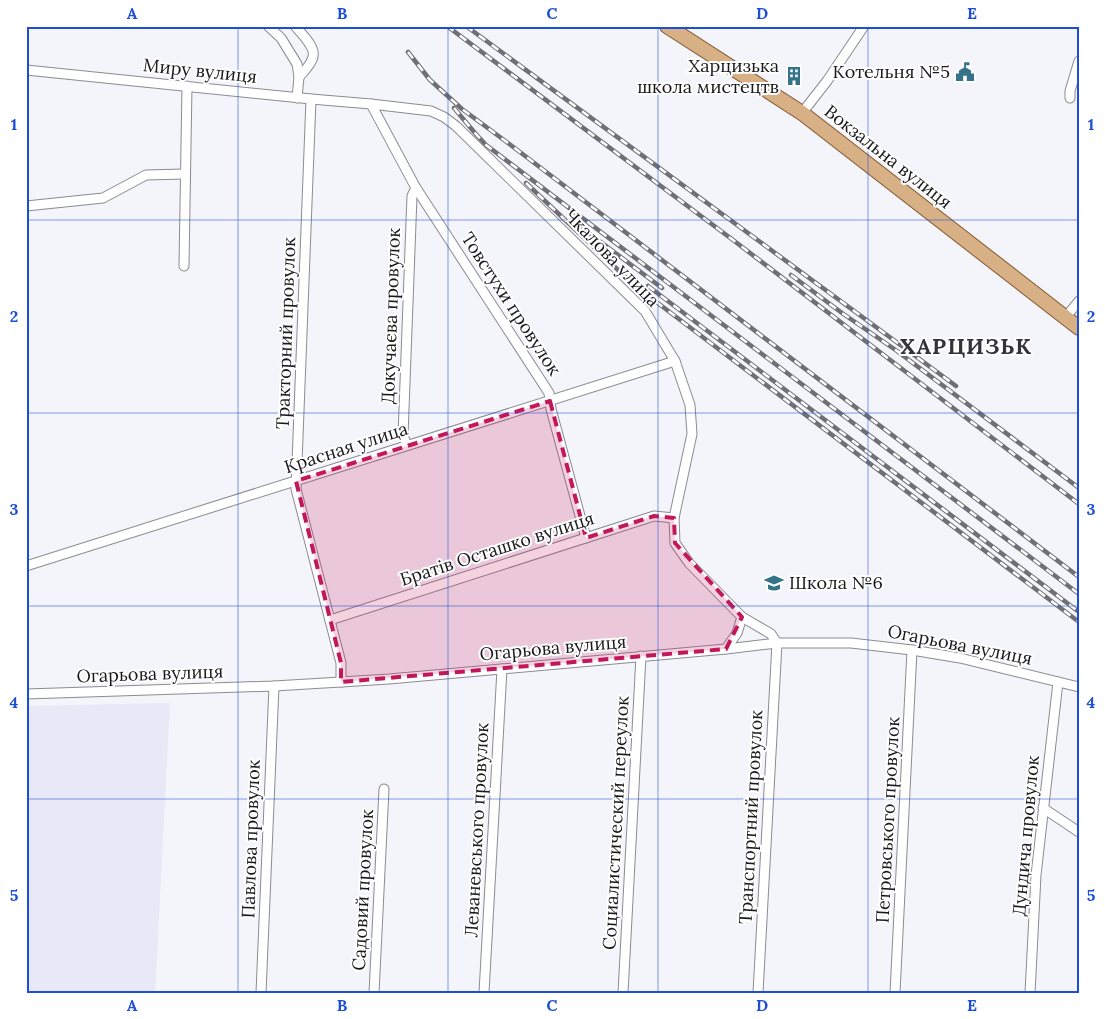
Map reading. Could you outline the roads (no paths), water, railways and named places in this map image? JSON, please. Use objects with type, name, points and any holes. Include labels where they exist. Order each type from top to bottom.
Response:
[{"type":"main road","name":"Вокзальна вулиця","points":[[667,26],[802,114],[1079,328]]},
{"type":"street","points":[[268,26],[281,38],[296,64],[299,77],[297,98]]},
{"type":"street","points":[[295,26],[314,51],[310,64],[299,77]]},
{"type":"street","points":[[802,114],[864,26]]},
{"type":"street","points":[[1070,98],[1070,91],[1079,61]]},
{"type":"street","name":"Миру вулиця","points":[[26,70],[311,100],[371,104]]},
{"type":"street","points":[[184,266],[187,86]]},
{"type":"street","name":"Тракторний провулок","points":[[311,100],[296,489],[341,663],[341,682]]},
{"type":"street","name":"Товстухи провулок","points":[[371,104],[416,188],[549,393],[551,408],[586,538]]},
{"type":"street","name":"Чкалова улица","points":[[371,104],[431,111],[444,117],[456,126],[645,311],[675,361],[690,405],[692,434],[674,518],[674,543],[689,563],[742,616],[771,634],[777,643]]},
{"type":"street","points":[[26,206],[103,198],[146,175],[185,174]]},
{"type":"street","name":"Докучаєва провулок","points":[[407,446],[403,436],[411,206],[412,196],[416,188]]},
{"type":"street","points":[[1065,318],[1079,301]]},
{"type":"street","name":"Красная улица","points":[[26,566],[675,361]]},
{"type":"street","name":"Братів Осташко вулиця","points":[[330,620],[654,516],[674,518]]},
{"type":"street","points":[[726,649],[737,632],[742,616]]},
{"type":"street","name":"Огарьова вулиця","points":[[26,694],[341,682],[777,643],[851,643],[912,650],[960,658],[1079,687]]},
{"type":"street","name":"Транспортний провулок","points":[[758,993],[777,643]]},
{"type":"street","name":"Петровського провулок","points":[[895,993],[912,650]]},
{"type":"street","name":"Социалистический переулок","points":[[623,993],[641,656]]},
{"type":"street","name":"Леваневського провулок","points":[[484,993],[502,669]]},
{"type":"street","name":"Дундича провулок","points":[[1030,993],[1036,875],[1058,682]]},
{"type":"street","name":"Павлова провулок","points":[[261,993],[274,686]]},
{"type":"street","name":"Садовий провулок","points":[[374,993],[384,789]]},
{"type":"street","points":[[1043,808],[1079,832]]},
{"type":"railway","points":[[447,26],[733,240],[1079,504]]},
{"type":"railway","points":[[466,26],[956,386]]},
{"type":"railway","points":[[408,52],[430,80],[462,109],[1079,577]]},
{"type":"railway","points":[[454,108],[486,145],[1079,594]]},
{"type":"railway","points":[[526,183],[634,285],[1079,622]]},
{"type":"railway","points":[[582,228],[662,288]]},
{"type":"railway","points":[[791,275],[897,351],[1079,488]]},
{"type":"railway","points":[[648,286],[1079,612]]},
{"type":"place","name":"Котельня №5","points":[[965,72]]},
{"type":"place","name":"Харцизька школа мистецтв","points":[[794,76]]},
{"type":"place","name":"Школа №6","points":[[774,583]]},
{"type":"district","name":"ХАРЦИЗЬК","points":[[966,346]]}]
